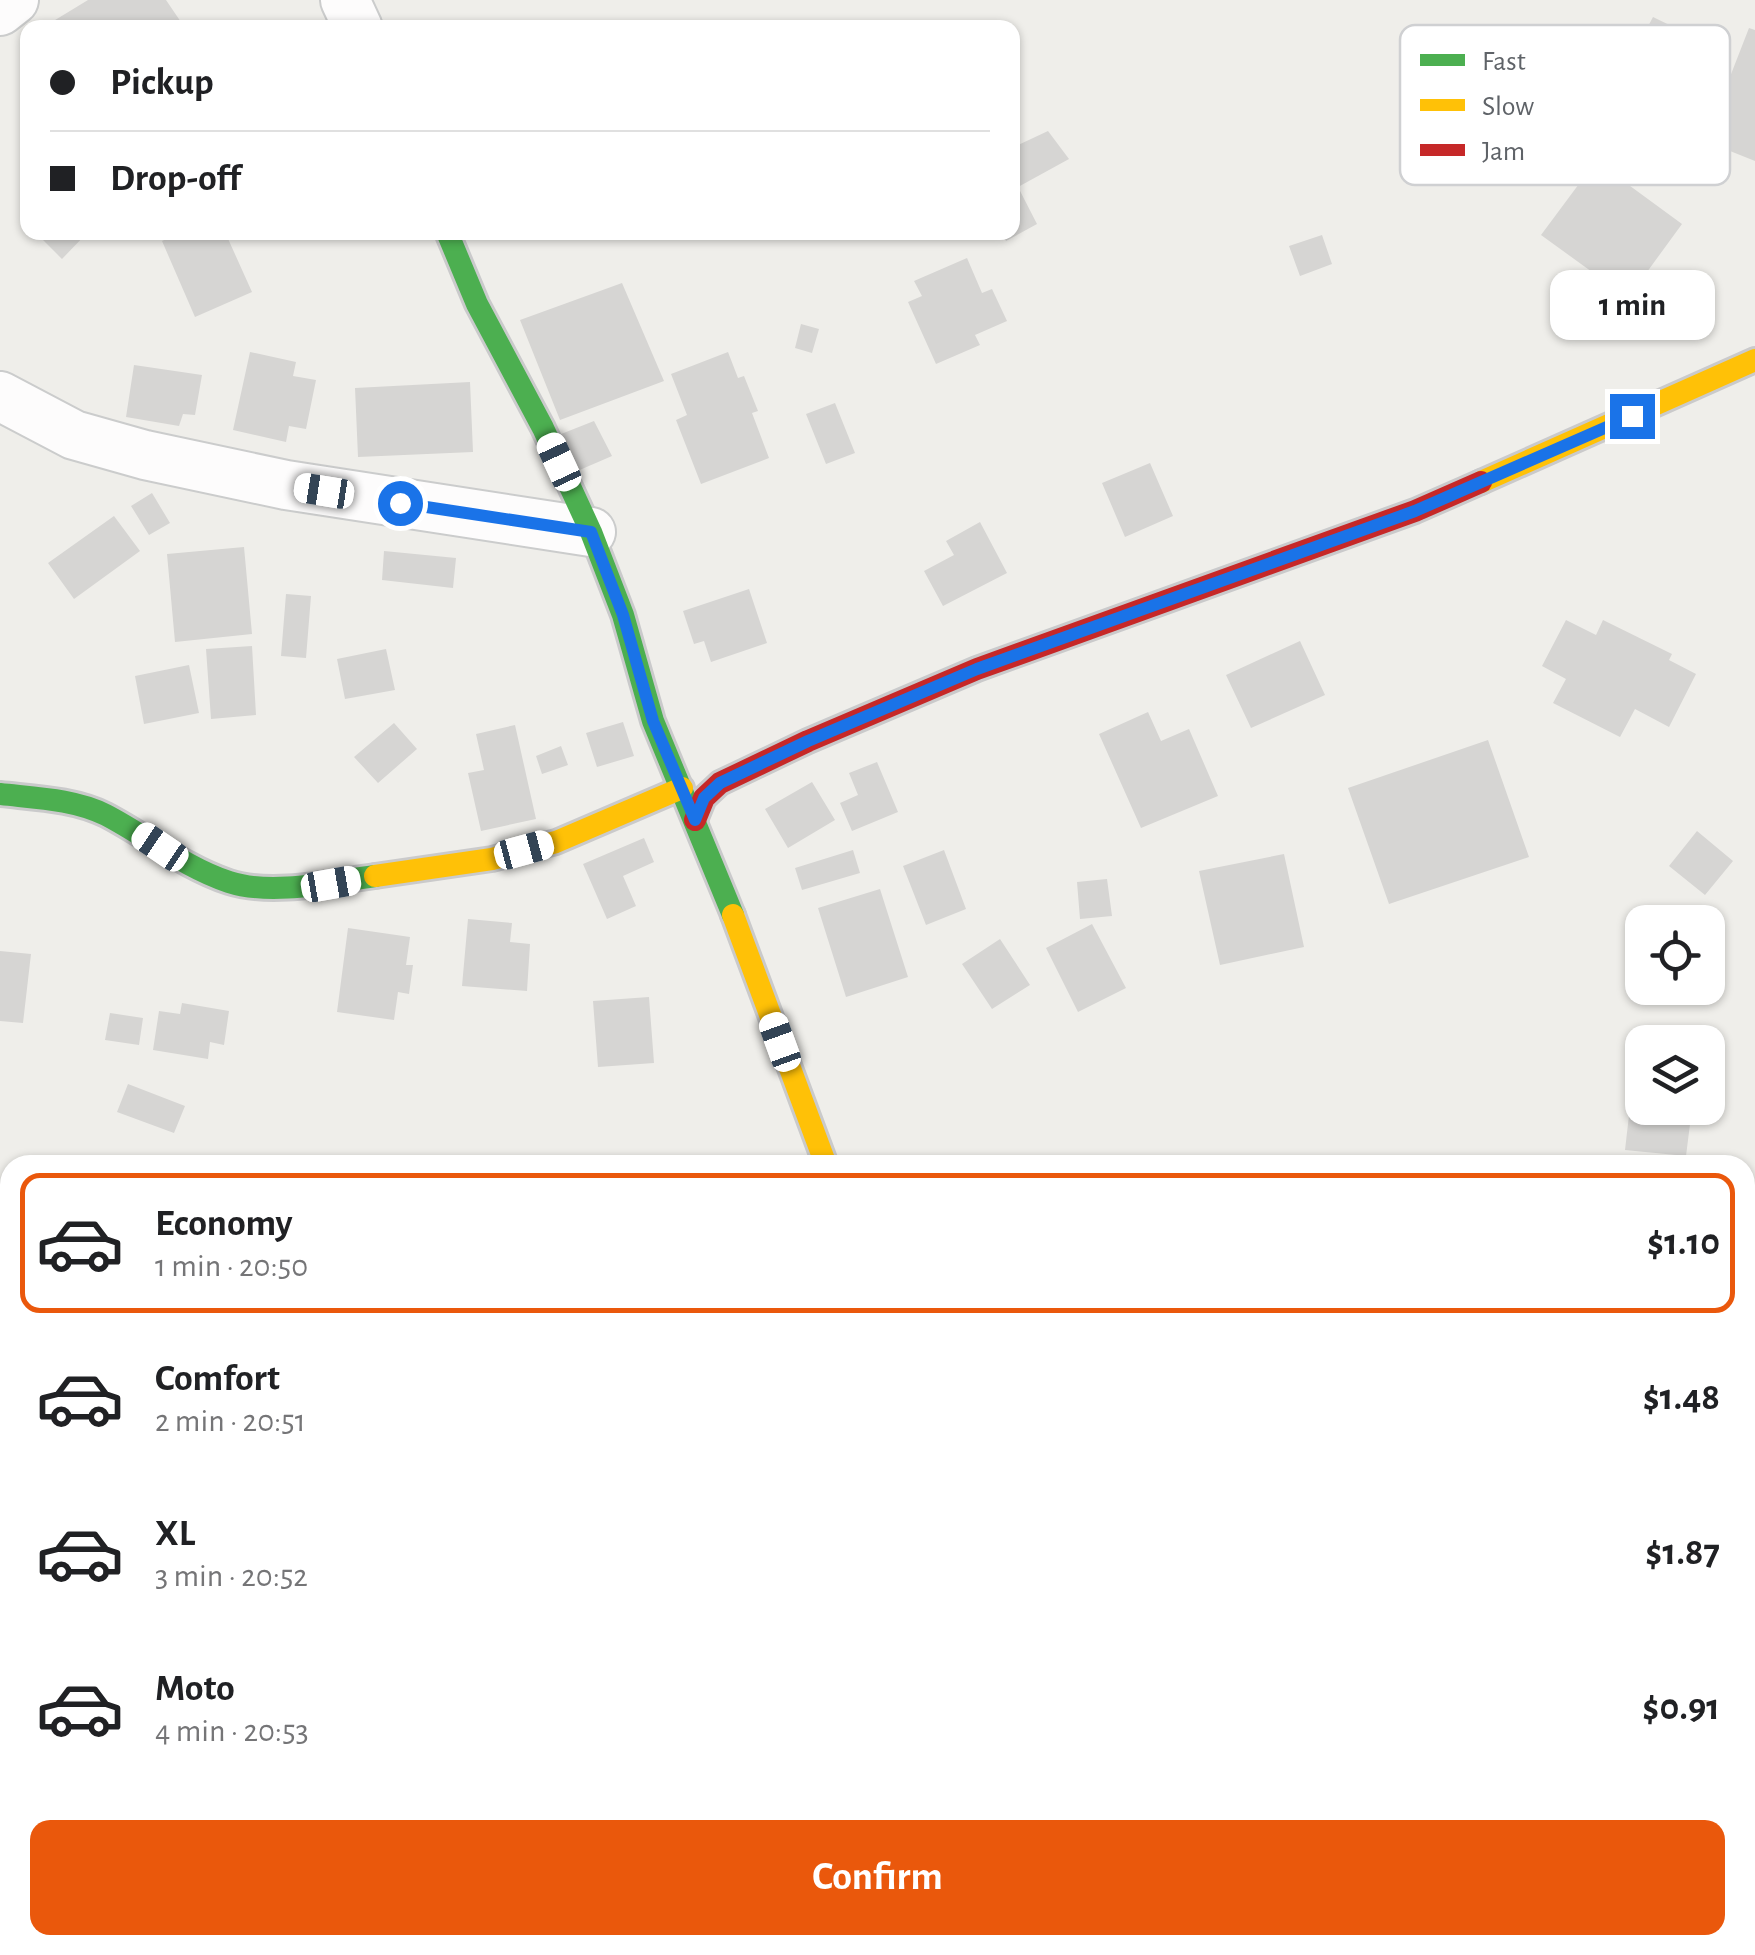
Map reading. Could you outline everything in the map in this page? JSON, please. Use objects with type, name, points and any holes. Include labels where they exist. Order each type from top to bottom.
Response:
[{"type":"street","points":[[0,11],[14,0]]},
{"type":"street","points":[[450,240],[476,304],[543,428],[591,532],[623,615],[653,721],[744,941],[822,1155]]},
{"type":"street","points":[[695,820],[704,798],[720,783],[808,741],[977,669],[1415,511],[1755,360]]},
{"type":"street","points":[[0,396],[74,435],[145,455],[286,485],[591,532]]},
{"type":"street","points":[[0,794],[72,803],[104,814],[178,859],[232,883],[294,888],[492,859],[556,842],[682,788]]},
{"type":"building","points":[[88,0],[166,0],[180,20],[55,20]]},
{"type":"building","points":[[1653,17],[1669,25],[1649,25]]},
{"type":"building","points":[[1749,28],[1755,30],[1755,161],[1730,151],[1730,77]]},
{"type":"building","points":[[1048,131],[1069,159],[1020,186],[1020,144]]},
{"type":"building","points":[[1578,185],[1629,185],[1682,224],[1628,298],[1541,235]]},
{"type":"building","points":[[1020,191],[1037,224],[1020,233]]},
{"type":"building","points":[[1322,235],[1332,264],[1300,276],[1289,246]]},
{"type":"building","points":[[43,240],[80,240],[62,259]]},
{"type":"building","points":[[229,240],[252,292],[195,317],[162,241]]},
{"type":"building","points":[[967,258],[982,293],[992,289],[1007,321],[975,335],[980,345],[936,364],[908,302],[922,296],[914,281]]},
{"type":"building","points":[[622,283],[664,381],[560,420],[520,320]]},
{"type":"building","points":[[801,324],[819,329],[812,353],[795,348]]},
{"type":"building","points":[[250,352],[296,362],[293,376],[316,380],[306,429],[289,426],[286,442],[233,430]]},
{"type":"building","points":[[728,352],[738,378],[744,376],[758,411],[752,413],[769,458],[701,484],[676,420],[687,415],[671,374]]},
{"type":"building","points":[[134,365],[202,375],[195,415],[183,414],[179,426],[126,417]]},
{"type":"building","points":[[470,382],[473,452],[358,457],[355,388]]},
{"type":"building","points":[[835,403],[855,453],[826,464],[806,414]]},
{"type":"building","points":[[594,421],[612,456],[575,472],[556,436]]},
{"type":"building","points":[[1150,463],[1173,516],[1125,537],[1102,483]]},
{"type":"building","points":[[152,493],[170,523],[149,535],[131,506]]},
{"type":"building","points":[[114,516],[140,551],[74,599],[48,563]]},
{"type":"building","points":[[980,522],[1007,573],[943,606],[924,571],[954,555],[946,541]]},
{"type":"building","points":[[244,547],[252,634],[175,642],[167,554]]},
{"type":"building","points":[[384,551],[456,558],[453,588],[382,580]]},
{"type":"building","points":[[749,589],[767,643],[711,662],[704,641],[694,644],[683,611]]},
{"type":"building","points":[[286,594],[311,596],[306,658],[281,656]]},
{"type":"building","points":[[1566,620],[1596,635],[1603,620],[1672,654],[1669,660],[1696,674],[1669,727],[1635,709],[1620,737],[1553,703],[1566,679],[1542,666]]},
{"type":"building","points":[[1300,641],[1325,695],[1251,728],[1226,675]]},
{"type":"building","points":[[252,646],[256,715],[211,719],[206,649]]},
{"type":"building","points":[[386,649],[395,690],[345,699],[337,659]]},
{"type":"building","points":[[189,665],[199,713],[144,724],[135,676]]},
{"type":"building","points":[[1148,712],[1161,741],[1189,729],[1218,796],[1141,828],[1099,734]]},
{"type":"building","points":[[623,722],[634,756],[597,767],[586,733]]},
{"type":"building","points":[[394,723],[417,749],[378,783],[354,757]]},
{"type":"building","points":[[515,725],[536,819],[481,831],[468,773],[484,770],[476,734]]},
{"type":"building","points":[[1488,740],[1529,857],[1389,904],[1348,788]]},
{"type":"building","points":[[561,746],[568,765],[542,774],[536,756]]},
{"type":"building","points":[[877,762],[898,812],[852,831],[840,803],[858,795],[849,773]]},
{"type":"building","points":[[812,782],[835,820],[788,848],[765,809]]},
{"type":"building","points":[[1697,831],[1733,861],[1705,895],[1669,866]]},
{"type":"building","points":[[644,838],[654,862],[623,876],[636,906],[607,919],[583,864]]},
{"type":"building","points":[[853,850],[860,873],[802,890],[795,868]]},
{"type":"building","points":[[944,850],[966,909],[926,925],[903,866]]},
{"type":"building","points":[[1284,854],[1304,947],[1220,965],[1199,871]]},
{"type":"building","points":[[1107,879],[1112,916],[1080,919],[1077,882]]},
{"type":"building","points":[[880,889],[908,977],[846,997],[818,908]]},
{"type":"building","points":[[468,919],[512,923],[510,942],[530,944],[527,991],[462,986]]},
{"type":"building","points":[[1092,924],[1126,988],[1078,1012],[1046,948]]},
{"type":"building","points":[[348,928],[410,937],[406,965],[413,965],[409,994],[398,992],[394,1020],[337,1012]]},
{"type":"building","points":[[1000,939],[1030,985],[992,1009],[962,964]]},
{"type":"building","points":[[0,951],[31,954],[23,1023],[0,1021]]},
{"type":"building","points":[[649,997],[654,1063],[598,1067],[593,1001]]},
{"type":"building","points":[[182,1003],[229,1011],[224,1045],[210,1042],[208,1059],[153,1050],[159,1011],[180,1014]]},
{"type":"building","points":[[110,1013],[143,1018],[139,1045],[105,1040]]},
{"type":"building","points":[[128,1084],[185,1106],[174,1133],[117,1112]]},
{"type":"building","points":[[1628,1125],[1690,1125],[1686,1155],[1625,1150]]},
{"type":"traffic: fast","points":[[450,240],[477,304],[543,428],[591,532],[623,615],[653,721],[733,915]]},
{"type":"traffic: fast","points":[[0,794],[54,800],[94,810],[197,868],[246,886],[302,886],[375,876]]},
{"type":"traffic: slow","points":[[1481,482],[1755,360]]},
{"type":"traffic: slow","points":[[375,876],[492,859],[556,842],[682,788]]},
{"type":"traffic: slow","points":[[733,915],[822,1155]]},
{"type":"traffic: jam","points":[[695,820],[704,798],[720,783],[808,741],[977,669],[1415,511],[1481,482]]},
{"type":"route","points":[[400,503],[591,532],[623,615],[653,721],[695,820],[711,789],[808,741],[977,669],[1415,511],[1632,416]]}]
